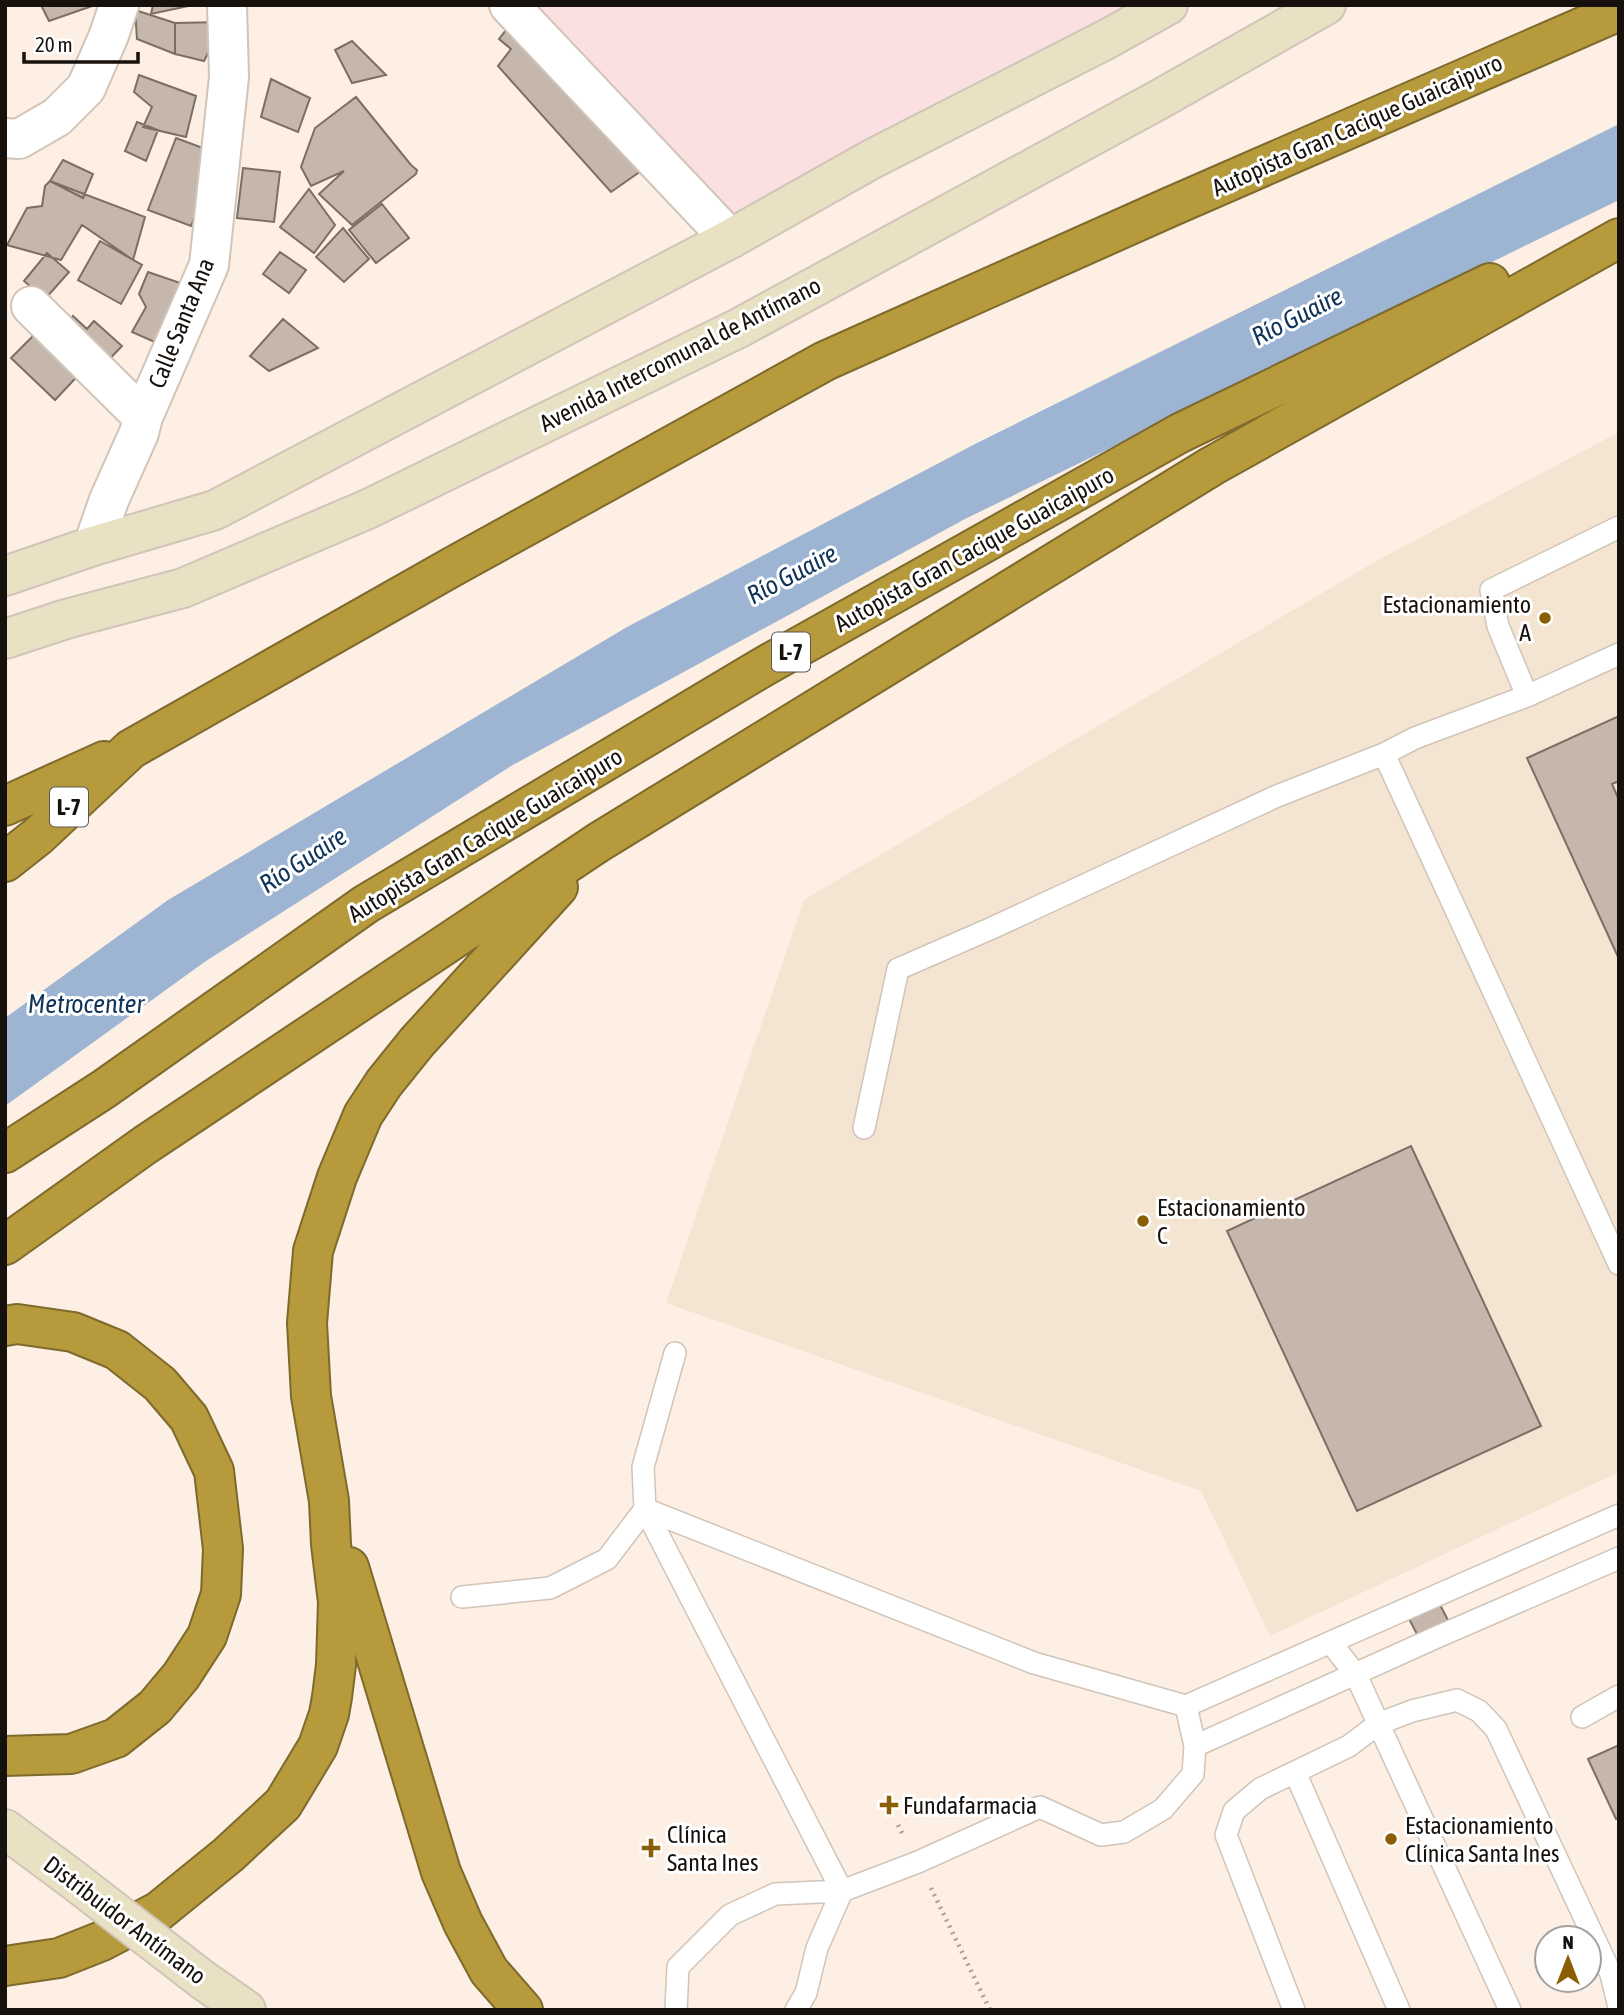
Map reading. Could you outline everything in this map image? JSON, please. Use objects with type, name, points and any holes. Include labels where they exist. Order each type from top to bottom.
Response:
[{"type":"highway","name":"Autopista Gran Cacique Guaicaipuro","points":[[5,862],[38,836],[131,748],[825,361],[1619,11]]},
{"type":"highway","name":"Autopista Gran Cacique Guaicaipuro","points":[[5,1153],[104,1089],[366,904],[763,667],[1180,433],[1619,223]]},
{"type":"highway","points":[[5,1245],[157,1137],[599,842],[1212,466],[1619,238]]},
{"type":"highway","points":[[5,806],[131,748]]},
{"type":"highway","points":[[5,1966],[59,1958],[102,1941],[159,1911],[228,1855],[283,1804],[318,1746],[329,1714],[336,1665],[338,1602],[329,1501],[311,1396],[307,1323],[313,1251],[337,1177],[363,1115],[384,1083],[417,1042],[599,842]]},
{"type":"highway","points":[[5,1326],[17,1324],[73,1332],[117,1350],[160,1384],[190,1418],[214,1471],[223,1549],[221,1594],[208,1636],[181,1676],[155,1707],[116,1738],[71,1754],[5,1756]]},
{"type":"highway","points":[[329,1501],[441,1872],[463,1923],[489,1971],[523,2010]]},
{"type":"main road","points":[[5,576],[93,546],[215,510],[730,239],[872,159],[1168,5]]},
{"type":"main road","name":"Avenida Intercomunal de Antímano","points":[[5,639],[66,619],[183,589],[368,509],[738,328],[1160,99],[1326,5]]},
{"type":"main road","points":[[5,655],[183,589]]},
{"type":"main road","name":"Distribuidor Antímano","points":[[5,1829],[246,2010]]},
{"type":"street","points":[[5,138],[19,139],[57,117],[86,88],[120,5]]},
{"type":"street","name":"Calle Santa Ana","points":[[93,546],[109,500],[209,265],[229,77],[227,5]]},
{"type":"street","points":[[509,5],[730,239]]},
{"type":"street","points":[[31,306],[144,416]]},
{"type":"lane","points":[[1527,696],[1498,625],[1491,590],[1619,527]]},
{"type":"lane","points":[[864,1128],[898,969],[1277,796],[1384,754],[1415,738],[1527,696],[1619,654]]},
{"type":"lane","points":[[1384,754],[1619,1264]]},
{"type":"lane","points":[[675,1353],[643,1467],[645,1509],[842,1891]]},
{"type":"lane","points":[[462,1597],[550,1588],[607,1559],[645,1509]]},
{"type":"lane","points":[[645,1509],[1034,1663],[1186,1706],[1619,1515]]},
{"type":"lane","points":[[1195,1746],[1619,1558]]},
{"type":"lane","points":[[1331,1643],[1356,1675],[1510,2010]]},
{"type":"lane","points":[[1582,1717],[1619,1696]]},
{"type":"lane","points":[[1294,2010],[1226,1835],[1234,1811],[1260,1789],[1349,1746],[1378,1724],[1412,1710],[1457,1700],[1479,1711],[1496,1729],[1611,1974],[1619,2007]]},
{"type":"lane","points":[[677,2010],[678,1967],[730,1915],[775,1894],[842,1891],[918,1862],[1040,1807],[1101,1835],[1124,1832],[1163,1809],[1193,1774],[1195,1746],[1186,1706]]},
{"type":"lane","points":[[1295,1772],[1399,2010]]},
{"type":"lane","points":[[796,2010],[806,1993],[817,1948],[842,1891]]},
{"type":"path","points":[[898,1825],[990,2010]]},
{"type":"shaded area","points":[[515,5],[1134,5],[730,239]]},
{"type":"shaded area","points":[[1619,432],[1619,1472],[1270,1636],[1201,1491],[666,1303],[804,900],[1376,561]]},
{"type":"water","name":"Metrocenter","points":[[1619,124],[1619,200],[965,519],[511,766],[206,961],[5,1106],[5,1018],[168,900],[627,627],[977,443]]},
{"type":"building","points":[[41,5],[95,5],[49,21]]},
{"type":"building","points":[[153,5],[193,5],[151,14]]},
{"type":"building","points":[[135,10],[175,23],[175,54],[137,39]]},
{"type":"building","points":[[517,16],[658,159],[611,192],[498,66],[511,49],[499,39]]},
{"type":"building","points":[[224,22],[204,61],[175,54],[175,23]]},
{"type":"building","points":[[352,41],[386,75],[352,83],[335,50]]},
{"type":"building","points":[[139,75],[196,96],[186,137],[143,127],[152,107],[134,92]]},
{"type":"building","points":[[271,79],[310,98],[298,132],[261,117]]},
{"type":"building","points":[[356,97],[417,170],[416,174],[352,225],[319,194],[344,171],[311,186],[301,167],[315,128]]},
{"type":"building","points":[[137,122],[158,130],[146,161],[125,151]]},
{"type":"building","points":[[176,138],[219,154],[191,226],[148,210]]},
{"type":"building","points":[[63,160],[93,174],[83,198],[50,181]]},
{"type":"building","points":[[243,168],[280,172],[274,222],[237,218]]},
{"type":"building","points":[[50,181],[145,217],[133,260],[82,225],[61,260],[7,245],[27,208],[42,206],[45,186]]},
{"type":"building","points":[[309,189],[335,225],[314,253],[280,227]]},
{"type":"building","points":[[382,204],[409,238],[376,263],[349,230]]},
{"type":"building","points":[[343,228],[369,259],[344,282],[316,257]]},
{"type":"building","points":[[100,241],[142,265],[121,304],[78,280]]},
{"type":"building","points":[[280,252],[306,270],[289,293],[263,274]]},
{"type":"building","points":[[47,253],[69,272],[45,299],[24,281]]},
{"type":"building","points":[[148,272],[192,287],[166,347],[132,332],[146,307],[139,294]]},
{"type":"building","points":[[73,316],[87,329],[94,321],[122,346],[99,370],[58,331]]},
{"type":"building","points":[[283,319],[318,348],[269,371],[250,356]]},
{"type":"building","points":[[44,325],[87,366],[55,400],[11,358]]},
{"type":"building","points":[[1619,716],[1619,781],[1612,784],[1619,800],[1619,959],[1527,758]]},
{"type":"building","points":[[1411,1146],[1541,1426],[1357,1511],[1227,1231]]},
{"type":"building","points":[[1437,1599],[1450,1624],[1420,1640],[1407,1615]]},
{"type":"building","points":[[1619,1745],[1619,1818],[1616,1819],[1588,1759]]},
{"type":"place","name":"Estacionamiento A","points":[[1545,618]]},
{"type":"place","name":"Estacionamiento C","points":[[1143,1221]]},
{"type":"place","name":"Fundafarmacia","points":[[889,1805]]},
{"type":"place","name":"Estacionamiento Clínica Santa Ines","points":[[1391,1839]]},
{"type":"place","name":"Clínica Santa Ines","points":[[651,1848]]},
{"type":"water label","name":"Río Guaire","points":[[1297,316]]},
{"type":"water label","name":"Río Guaire","points":[[792,574]]},
{"type":"water label","name":"Río Guaire","points":[[303,860]]}]
